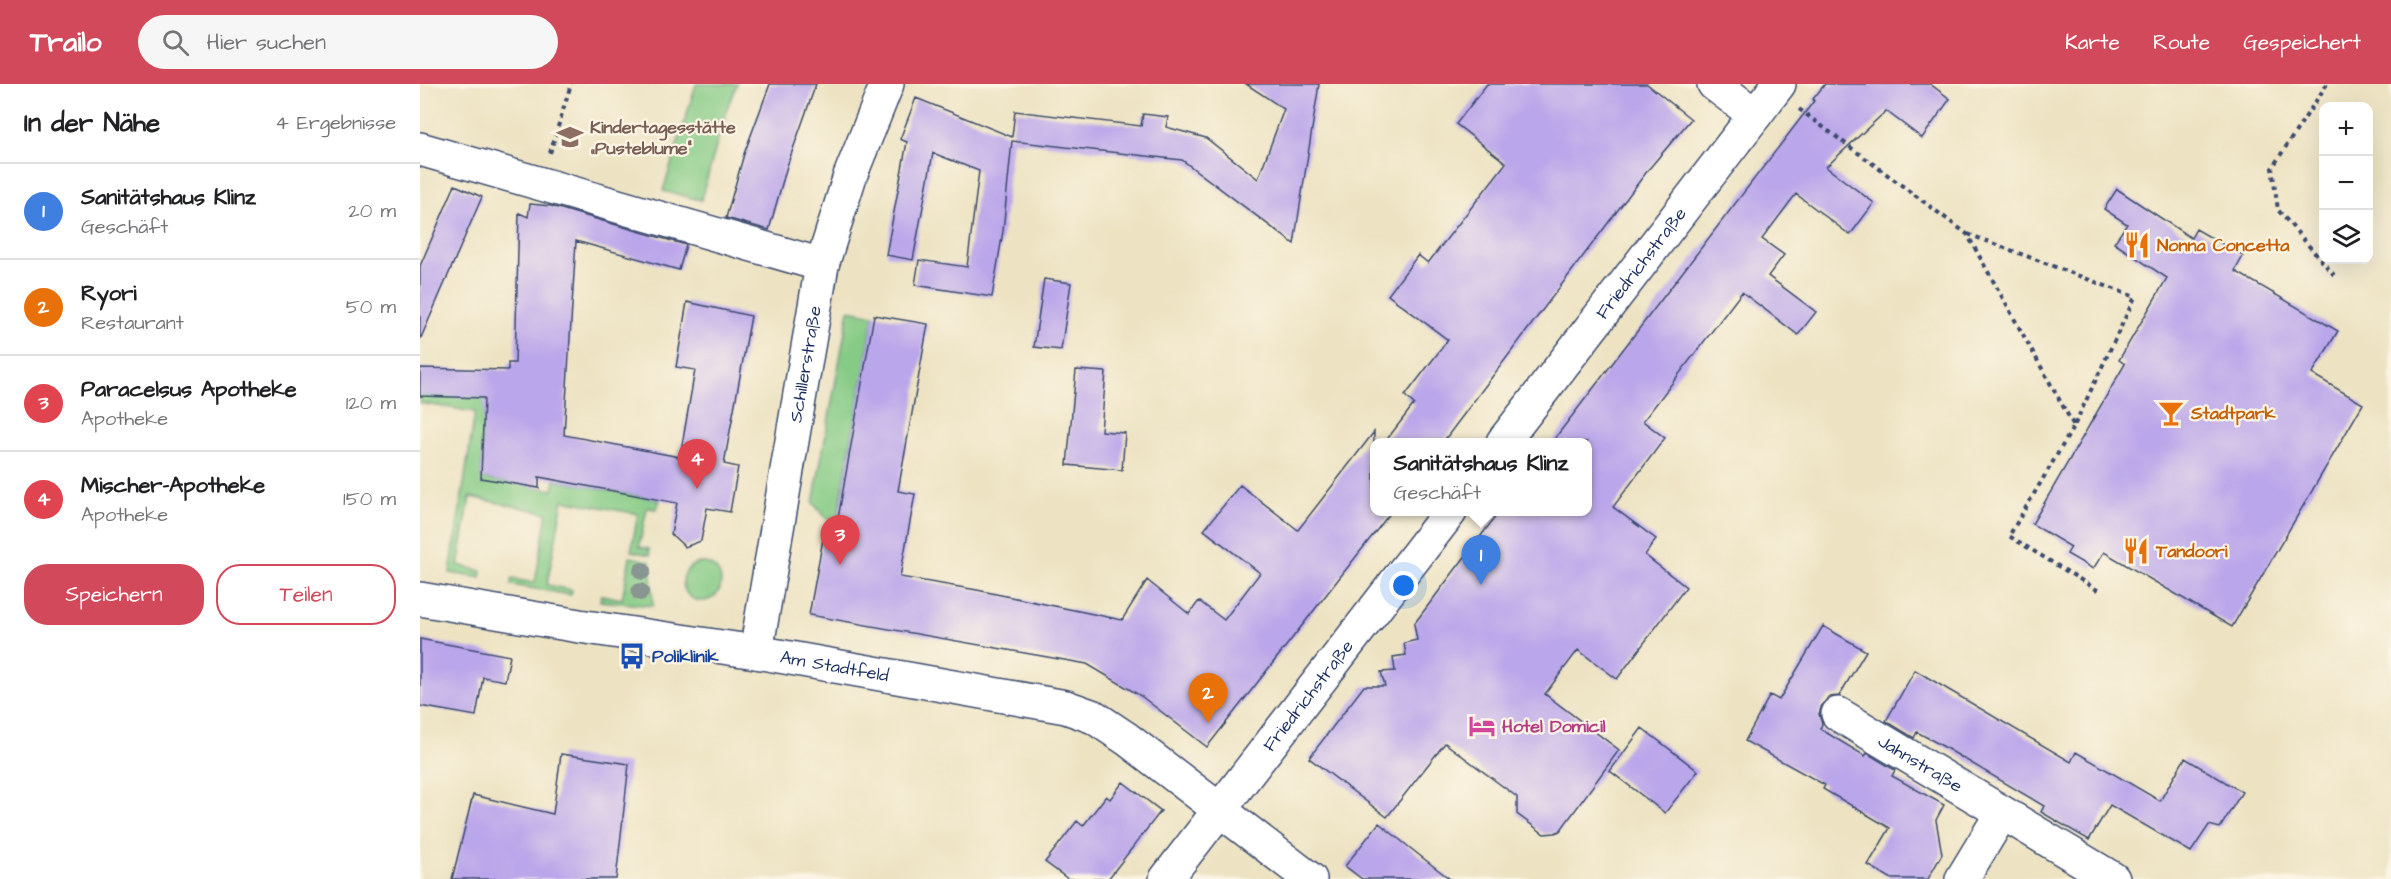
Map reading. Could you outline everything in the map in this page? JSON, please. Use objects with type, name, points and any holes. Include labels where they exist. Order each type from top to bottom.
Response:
[{"type":"street","name":"Schillerstraße","points":[[756,652],[822,265],[850,176],[887,84]]},
{"type":"street","points":[[1714,84],[1769,97]]},
{"type":"street","name":"Friedrichstraße","points":[[1506,438],[1769,97]]},
{"type":"street","points":[[421,152],[822,265]]},
{"type":"street","name":"Friedrichstraße","points":[[1166,879],[1447,516]]},
{"type":"street","name":"Am Stadtfeld","points":[[420,599],[579,626],[756,652],[1066,707],[1094,717],[1127,739],[1310,879]]},
{"type":"street","name":"Jahnstraße","points":[[1838,714],[2113,879]]},
{"type":"street","points":[[1962,879],[2002,813]]},
{"type":"path","points":[[548,161],[572,84]]},
{"type":"path","points":[[2327,84],[2272,168],[2278,210],[2334,275]]},
{"type":"path","points":[[1769,97],[1967,234],[2135,297],[2074,426],[2009,536],[2098,591]]},
{"type":"path","points":[[1967,234],[2074,426]]},
{"type":"green space","points":[[696,84],[737,84],[727,108],[701,200],[663,191]]},
{"type":"green space","points":[[849,310],[874,315],[837,522],[827,519],[813,503]]},
{"type":"green space","points":[[420,377],[485,398],[481,478],[553,490],[555,480],[660,500],[657,509],[647,508],[639,547],[649,549],[650,555],[631,551],[638,514],[563,500],[547,585],[572,590],[571,595],[511,585],[512,579],[535,583],[547,513],[470,497],[458,565],[482,571],[481,578],[450,573],[475,412],[420,403]]},
{"type":"green space","points":[[630,557],[650,561],[653,606],[600,601],[601,595],[622,599]]},
{"type":"green space","points":[[702,563],[715,569],[721,582],[715,595],[702,601],[689,595],[683,582],[689,569]]},
{"type":"building","points":[[770,84],[816,84],[787,166],[769,230],[726,218],[744,154]]},
{"type":"building","points":[[1246,84],[1319,84],[1294,244],[1182,160],[1012,141],[1003,231],[992,297],[915,285],[919,260],[967,267],[979,171],[933,153],[913,260],[886,255],[907,142],[900,139],[916,98],[1012,137],[1015,111],[1141,126],[1143,114],[1168,117],[1166,127],[1206,138],[1258,179],[1284,109]]},
{"type":"building","points":[[1487,84],[1647,84],[1691,119],[1648,170],[1446,438],[1388,438],[1414,404],[1405,396],[1448,340],[1388,295],[1418,255],[1428,263],[1506,163],[1456,124]]},
{"type":"building","points":[[1825,84],[1930,84],[1950,99],[1922,138],[1886,111],[1826,167],[1874,203],[1850,235],[1796,194],[1762,239],[1784,255],[1768,276],[1816,312],[1798,335],[1742,292],[1643,421],[1665,438],[1613,507],[1656,539],[1645,555],[1686,587],[1617,679],[1578,650],[1545,694],[1619,750],[1560,831],[1555,833],[1544,834],[1517,814],[1517,797],[1445,743],[1387,817],[1309,758],[1364,686],[1385,686],[1381,672],[1395,671],[1393,657],[1406,655],[1404,643],[1417,640],[1414,624],[1496,516],[1592,516],[1592,438],[1555,438],[1814,101],[1813,99]]},
{"type":"building","points":[[455,185],[482,197],[420,340],[420,266]]},
{"type":"building","points":[[2117,189],[2191,238],[2196,229],[2243,256],[2235,271],[2338,331],[2312,374],[2363,404],[2232,627],[2104,552],[2093,569],[2067,554],[2071,547],[2032,524],[2125,364],[2119,360],[2167,278],[2114,243],[2127,224],[2104,209]]},
{"type":"building","points":[[530,204],[551,206],[686,245],[679,270],[576,241],[564,435],[680,457],[695,370],[676,367],[687,302],[751,316],[724,464],[738,467],[730,512],[707,508],[701,541],[685,547],[671,534],[677,503],[539,477],[539,488],[481,478],[484,398],[420,396],[420,368],[508,370],[508,363],[515,363],[519,213],[528,217]]},
{"type":"building","points":[[1044,279],[1071,283],[1061,350],[1034,347]]},
{"type":"building","points":[[874,315],[928,324],[898,491],[915,494],[900,577],[977,590],[1122,620],[1147,580],[1189,614],[1199,601],[1224,620],[1260,573],[1204,530],[1240,485],[1298,530],[1374,432],[1374,438],[1370,438],[1370,516],[1388,516],[1207,747],[1141,696],[1087,664],[809,615],[823,539],[836,530]]},
{"type":"building","points":[[1076,370],[1106,372],[1101,431],[1125,433],[1122,470],[1067,465]]},
{"type":"building","points":[[1823,626],[1866,651],[1839,696],[1829,697],[1822,705],[1819,714],[1822,724],[1820,729],[1865,756],[1867,753],[1895,770],[1892,776],[1944,805],[1936,820],[1942,854],[1928,879],[1892,879],[1868,865],[1890,828],[1823,789],[1825,785],[1745,741],[1770,695],[1779,700]]},
{"type":"building","points":[[420,639],[510,656],[505,681],[483,677],[476,716],[420,706]]},
{"type":"building","points":[[1915,670],[2071,762],[2076,752],[2160,801],[2185,758],[2242,792],[2220,828],[2209,825],[2191,852],[2110,805],[2089,840],[2041,812],[2044,806],[1939,744],[1917,732],[1914,738],[1886,721]]},
{"type":"building","points":[[1642,728],[1698,771],[1665,813],[1610,771]]},
{"type":"building","points":[[561,754],[629,764],[616,879],[452,879],[473,795],[553,814]]},
{"type":"building","points":[[1123,782],[1161,811],[1108,879],[1068,879],[1045,862],[1077,821],[1083,826],[1106,796],[1110,799]]},
{"type":"building","points":[[1379,823],[1450,879],[1362,879],[1345,866]]},
{"type":"place","name":"Kindertagesstätte „Pusteblume“","points":[[570,137]]},
{"type":"place","name":"Nonna Concetta","points":[[2137,245]]},
{"type":"place","name":"Stadtpark","points":[[2171,413]]},
{"type":"place","name":"Mischer-Apotheke","points":[[697,489]]},
{"type":"place","name":"Tandoori","points":[[2136,551]]},
{"type":"place","name":"Paracelsus Apotheke","points":[[840,565]]},
{"type":"place","name":"Sanitätshaus Klinz","points":[[1481,585]]},
{"type":"place","name":"Poliklinik","points":[[632,656]]},
{"type":"place","name":"Ryori","points":[[1208,723]]},
{"type":"place","name":"Hotel Domicil","points":[[1482,726]]}]
